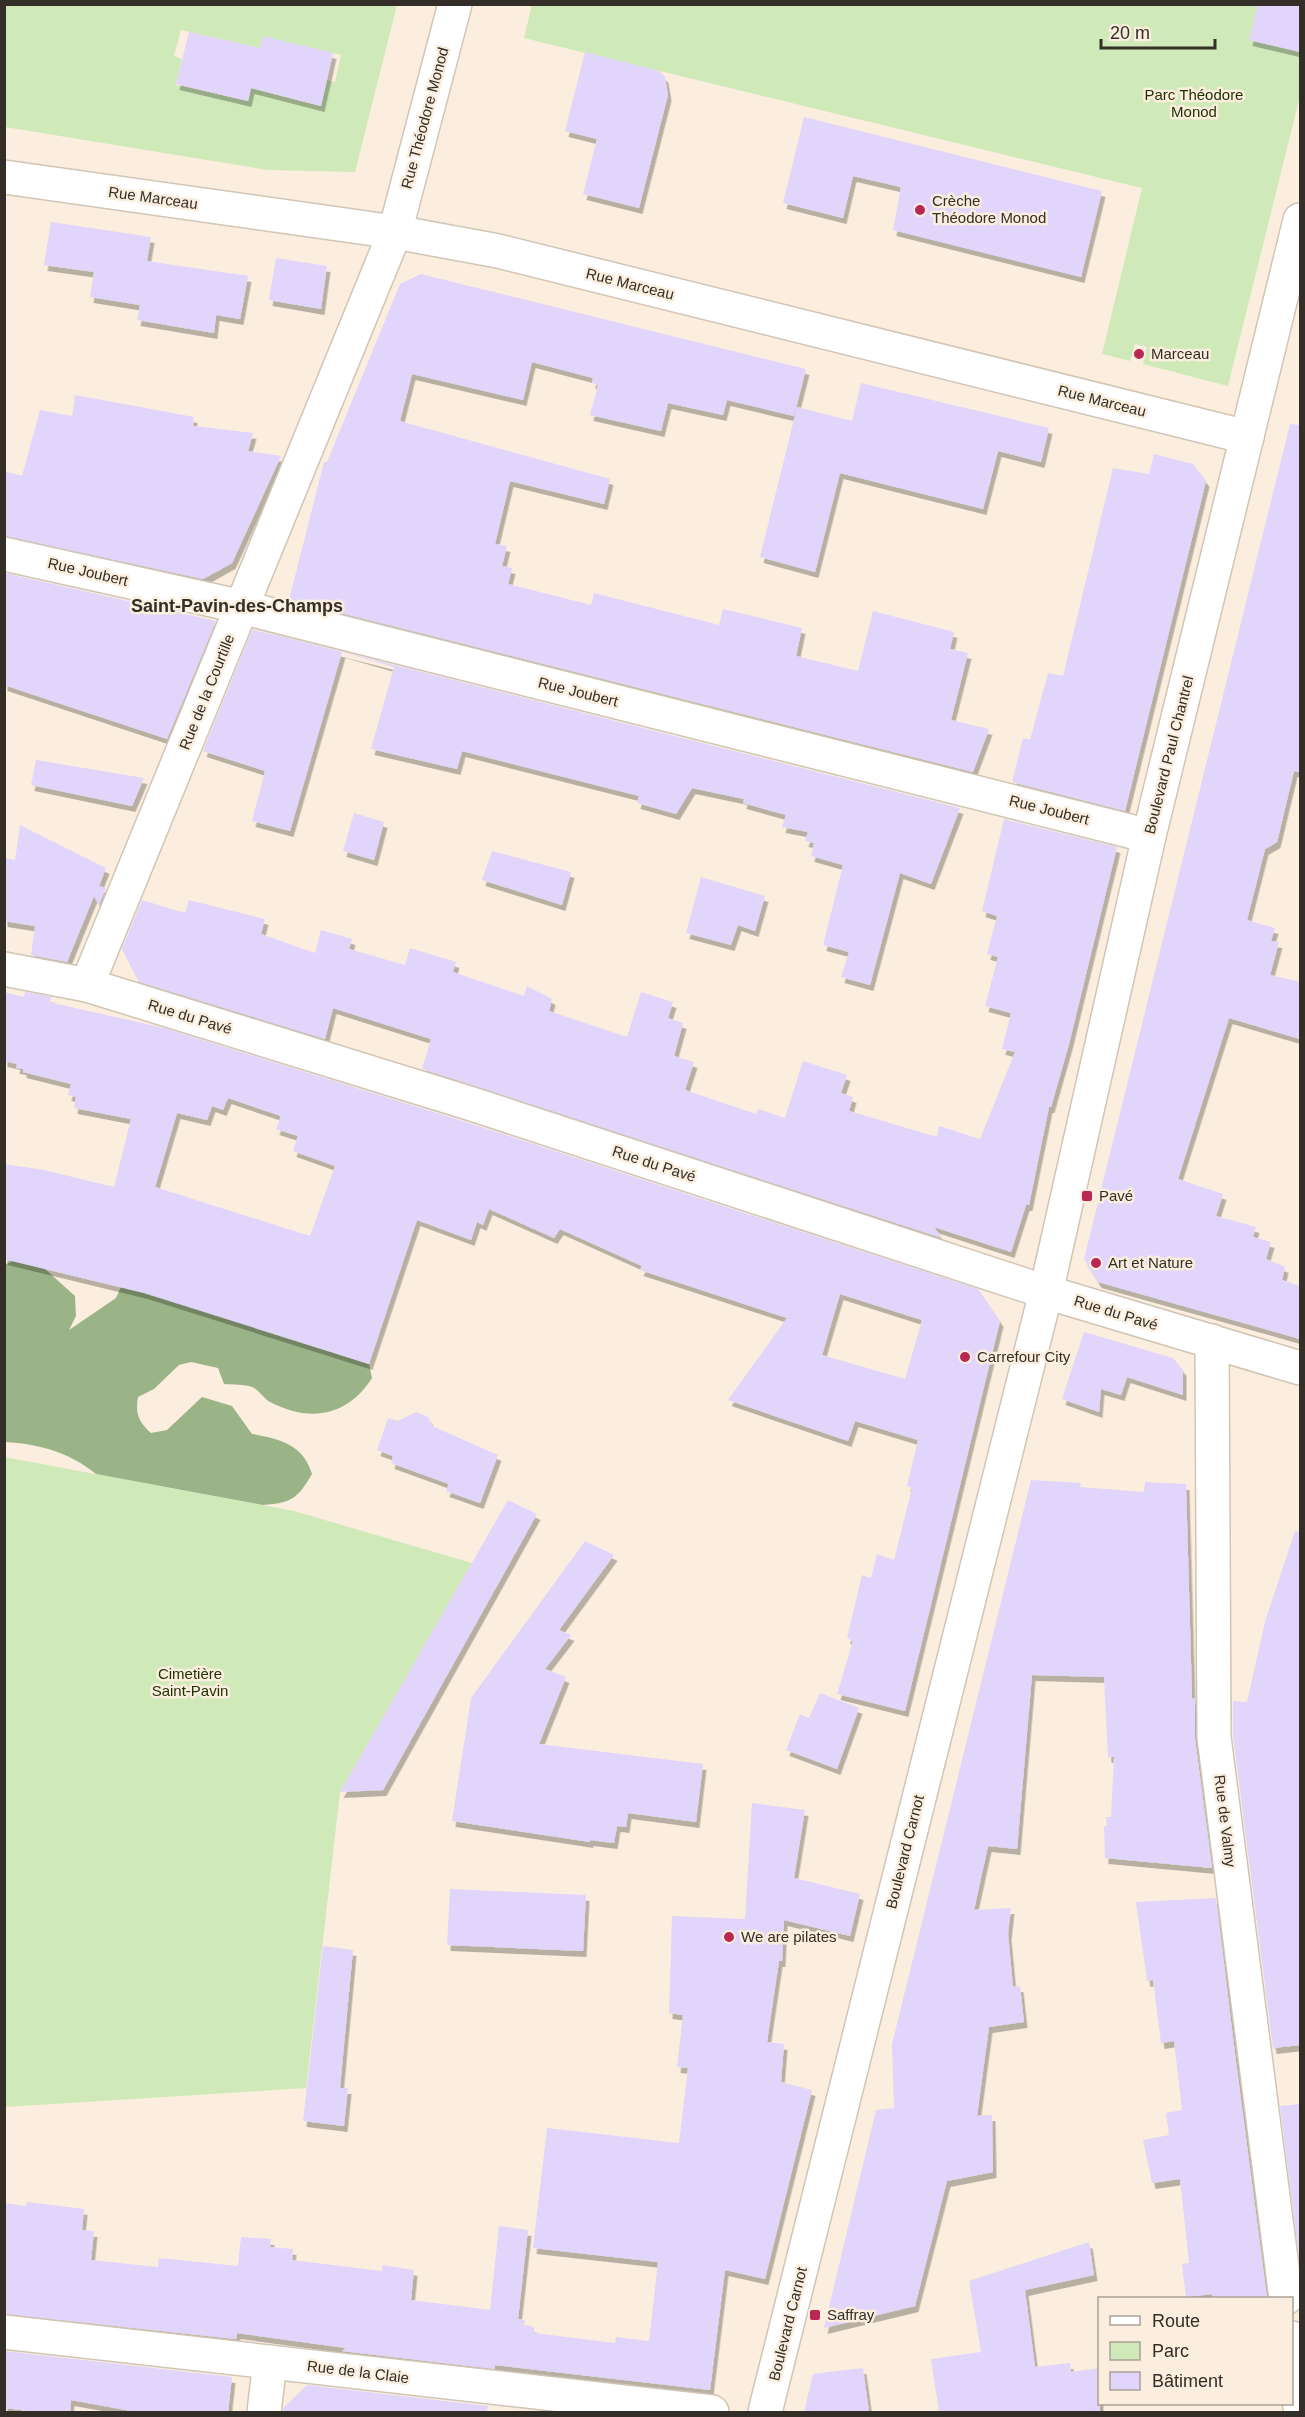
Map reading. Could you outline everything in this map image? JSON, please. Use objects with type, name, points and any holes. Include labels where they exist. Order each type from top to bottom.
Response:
[{"type":"street","name":"Rue Théodore Monod","points":[[395,232],[455,4]]},
{"type":"street","name":"Rue Marceau","points":[[4,177],[395,232],[498,251],[1247,437]]},
{"type":"street","name":"Boulevard Paul Chantrel","points":[[1046,1292],[1149,836],[1300,220]]},
{"type":"street","name":"Rue de la Courtille","points":[[87,985],[395,232]]},
{"type":"street","name":"Rue Joubert","points":[[4,554],[241,608],[1149,836]]},
{"type":"street","name":"Rue du Pavé","points":[[4,969],[87,985],[472,1104],[1046,1292],[1300,1368]]},
{"type":"street","name":"Boulevard Carnot","points":[[765,2412],[1046,1292]]},
{"type":"street","name":"Rue de Valmy","points":[[1212,1341],[1214,1737],[1286,2297]]},
{"type":"street","name":"Rue de la Claie","points":[[4,2332],[712,2412]]},
{"type":"street","points":[[1293,2347],[1300,2408]]},
{"type":"street","points":[[264,2412],[270,2362]]},
{"type":"green space","name":"Parc Théodore Monod","points":[[532,4],[1300,5],[1300,96],[1228,386],[1143,364],[1147,347],[1135,344],[1130,361],[1102,354],[1142,188],[524,38]]},
{"type":"green space","points":[[4,5],[397,5],[355,172],[268,170],[5,127]],"holes":[[[181,30],[260,48],[263,37],[341,55],[335,82],[327,80],[321,106],[269,93],[252,82],[248,101],[176,85],[182,59],[174,56]]]},
{"type":"green space","points":[[13,1261],[45,1269],[75,1296],[76,1316],[69,1330],[116,1298],[121,1287],[154,1295],[369,1364],[372,1378],[352,1401],[340,1408],[314,1414],[285,1409],[268,1401],[252,1387],[224,1384],[218,1368],[191,1362],[179,1365],[154,1389],[138,1397],[139,1417],[151,1433],[167,1430],[202,1397],[232,1406],[252,1434],[272,1438],[296,1449],[303,1456],[312,1474],[303,1489],[288,1501],[263,1505],[96,1474],[86,1466],[53,1450],[5,1442],[4,1265]]},
{"type":"green space","name":"Cimetière Saint-Pavin","points":[[4,1457],[294,1511],[472,1563],[340,1792],[306,2088],[5,2107]]},
{"type":"building","points":[[1258,4],[1300,4],[1300,52],[1249,40]]},
{"type":"building","points":[[189,32],[260,48],[263,36],[333,53],[321,106],[251,88],[248,101],[176,84]]},
{"type":"building","points":[[585,52],[659,71],[665,77],[668,95],[639,208],[583,194],[597,139],[565,131]]},
{"type":"building","points":[[804,117],[1102,191],[1081,277],[893,230],[901,187],[853,176],[843,218],[783,203]]},
{"type":"building","points":[[51,222],[151,237],[147,261],[248,276],[240,319],[216,315],[214,333],[137,320],[140,305],[90,297],[94,272],[44,265]]},
{"type":"building","points":[[276,258],[327,266],[321,309],[269,300]]},
{"type":"building","points":[[421,274],[806,369],[794,416],[727,400],[723,415],[668,403],[661,431],[590,415],[598,385],[592,383],[593,378],[532,362],[523,400],[412,374],[400,421],[610,479],[604,504],[510,481],[495,544],[507,546],[502,566],[512,568],[508,584],[591,605],[594,593],[719,625],[723,609],[802,628],[796,656],[858,671],[873,611],[954,632],[950,649],[968,653],[951,720],[989,729],[973,772],[289,600],[324,462],[327,462],[400,284]]},
{"type":"building","points":[[861,383],[1049,428],[1041,462],[998,451],[983,509],[840,473],[815,572],[760,557],[797,407],[852,421]]},
{"type":"building","points":[[75,395],[194,417],[193,426],[253,433],[248,451],[281,456],[232,563],[203,579],[4,536],[4,471],[22,476],[40,410],[72,416]]},
{"type":"building","points":[[1290,424],[1300,425],[1300,772],[1294,771],[1277,842],[1265,849],[1247,920],[1275,928],[1271,941],[1279,942],[1270,975],[1300,982],[1300,1039],[1229,1018],[1178,1179],[1223,1194],[1216,1216],[1256,1227],[1253,1237],[1271,1242],[1266,1259],[1285,1267],[1282,1280],[1300,1286],[1300,1339],[1098,1282],[1084,1259]]},
{"type":"building","points":[[1154,454],[1193,464],[1206,481],[1125,811],[1012,782],[1023,738],[1030,740],[1048,673],[1063,676],[1113,468],[1149,474]]},
{"type":"building","points":[[4,573],[216,621],[167,739],[4,685]]},
{"type":"building","points":[[252,630],[280,636],[960,808],[931,884],[900,873],[870,985],[841,977],[849,952],[823,945],[843,865],[811,856],[814,843],[805,841],[808,832],[782,827],[786,815],[743,803],[744,799],[692,788],[676,814],[637,803],[639,796],[462,751],[457,769],[371,749],[394,667],[342,652],[290,831],[252,821],[265,771],[203,751]]},
{"type":"building","points":[[36,760],[144,778],[132,806],[31,785]]},
{"type":"building","points":[[354,813],[384,822],[374,860],[343,851]]},
{"type":"building","points":[[1004,819],[1117,847],[1069,1044],[1051,1107],[1049,1107],[1029,1205],[1026,1205],[1011,1252],[934,1227],[942,1238],[422,1069],[431,1039],[333,1008],[325,1039],[139,982],[122,949],[142,900],[185,913],[189,900],[265,919],[261,934],[315,953],[321,930],[352,939],[349,949],[405,965],[410,948],[456,962],[453,972],[524,996],[527,986],[552,999],[549,1011],[627,1037],[641,992],[673,1002],[668,1018],[683,1023],[674,1056],[694,1062],[685,1090],[756,1114],[758,1109],[785,1118],[803,1061],[847,1075],[841,1093],[853,1097],[849,1111],[937,1137],[939,1126],[980,1139],[1015,1052],[1002,1049],[1011,1013],[985,1006],[998,957],[987,954],[997,916],[982,911]]},
{"type":"building","points":[[20,825],[106,868],[99,886],[106,888],[99,905],[94,896],[67,962],[31,955],[35,926],[4,921],[4,858],[15,860]]},
{"type":"building","points":[[492,851],[571,872],[562,905],[482,880]]},
{"type":"building","points":[[701,877],[765,896],[755,931],[738,925],[731,945],[686,933]]},
{"type":"building","points":[[4,992],[24,997],[25,992],[52,997],[49,1002],[164,1028],[466,1122],[978,1289],[1000,1321],[905,1711],[837,1694],[853,1641],[847,1638],[862,1575],[871,1578],[877,1554],[894,1560],[912,1488],[907,1486],[918,1440],[855,1421],[848,1441],[728,1400],[787,1318],[640,1270],[642,1266],[560,1229],[554,1238],[489,1209],[483,1225],[477,1222],[471,1240],[417,1220],[369,1364],[144,1293],[4,1259],[4,1164],[44,1170],[114,1187],[131,1119],[74,1108],[76,1097],[68,1095],[71,1084],[23,1072],[23,1069],[16,1068],[17,1064],[4,1061]],"holes":[[[228,1098],[281,1116],[276,1129],[298,1136],[293,1151],[335,1166],[310,1236],[155,1187],[177,1113],[207,1120],[212,1106],[223,1110]],[[840,1294],[922,1320],[905,1379],[822,1355]]]},
{"type":"building","points":[[1084,1332],[1173,1358],[1183,1370],[1183,1395],[1127,1377],[1121,1395],[1101,1389],[1099,1412],[1062,1399]]},
{"type":"building","points":[[416,1412],[428,1417],[432,1426],[498,1455],[480,1503],[446,1491],[449,1484],[391,1463],[393,1456],[377,1450],[388,1418],[398,1421]]},
{"type":"building","points":[[1031,1480],[1081,1483],[1080,1487],[1144,1492],[1145,1482],[1186,1484],[1192,1698],[1195,1699],[1195,1739],[1212,1868],[1105,1858],[1104,1826],[1107,1826],[1106,1817],[1111,1817],[1114,1757],[1108,1757],[1104,1677],[1032,1675],[1017,1849],[988,1846],[974,1910],[1011,1908],[1008,1934],[1013,1987],[1020,1986],[1024,2022],[989,2027],[977,2116],[992,2115],[993,2172],[947,2181],[915,2306],[824,2328],[876,2110],[894,2108],[892,2044]]},
{"type":"building","points":[[508,1500],[537,1514],[383,1790],[340,1792]]},
{"type":"building","points":[[1295,1531],[1300,1532],[1300,2045],[1273,2048],[1233,1736],[1233,1701],[1247,1702],[1265,1622]]},
{"type":"building","points":[[585,1541],[614,1555],[559,1630],[571,1635],[545,1669],[566,1677],[539,1744],[703,1764],[696,1822],[628,1813],[626,1827],[617,1826],[614,1843],[590,1840],[590,1842],[452,1821],[471,1698]]},
{"type":"building","points":[[820,1693],[859,1708],[837,1769],[786,1750],[800,1714],[809,1718]]},
{"type":"building","points":[[752,1803],[805,1810],[794,1878],[860,1894],[850,1936],[784,1920],[782,1961],[779,1961],[767,2042],[784,2044],[781,2082],[812,2090],[765,2279],[725,2270],[710,2390],[495,2365],[495,2369],[342,2351],[346,2348],[237,2333],[236,2339],[4,2314],[4,2203],[26,2206],[27,2202],[84,2209],[82,2230],[94,2231],[91,2260],[158,2267],[159,2258],[238,2266],[241,2237],[271,2239],[270,2247],[293,2249],[292,2260],[382,2271],[382,2265],[414,2270],[411,2300],[490,2310],[499,2226],[528,2230],[518,2319],[525,2320],[524,2325],[534,2327],[534,2333],[615,2343],[616,2337],[649,2341],[658,2262],[533,2248],[547,2128],[679,2143],[688,2068],[677,2067],[683,2015],[669,2013],[672,1916],[745,1919]]},
{"type":"building","points":[[450,1889],[586,1895],[583,1951],[447,1945]]},
{"type":"building","points":[[1216,1898],[1267,2297],[1212,2297],[1212,2294],[1186,2297],[1182,2264],[1189,2263],[1180,2179],[1152,2183],[1143,2140],[1169,2135],[1166,2113],[1182,2110],[1174,2041],[1161,2043],[1153,1980],[1147,1981],[1136,1902]]},
{"type":"building","points":[[323,1946],[353,1950],[340,2088],[348,2088],[344,2126],[303,2121]]},
{"type":"building","points":[[1300,2104],[1300,2264],[1280,2106]]},
{"type":"building","points":[[1089,2242],[1094,2275],[1025,2290],[1035,2367],[1070,2363],[1071,2372],[1098,2368],[1100,2412],[939,2412],[931,2359],[981,2352],[969,2281]]},
{"type":"building","points":[[4,2351],[232,2377],[228,2412],[137,2412],[71,2400],[70,2412],[21,2412],[22,2410],[4,2408]]},
{"type":"building","points":[[863,2368],[869,2412],[804,2412],[813,2374]]},
{"type":"building","points":[[307,2385],[488,2406],[487,2412],[283,2412],[283,2408]]},
{"type":"place","name":"Crèche Théodore Monod","points":[[920,210]]},
{"type":"place","name":"Marceau","points":[[1139,354]]},
{"type":"place","name":"Pavé","points":[[1087,1196]]},
{"type":"place","name":"Art et Nature","points":[[1096,1263]]},
{"type":"place","name":"Carrefour City","points":[[965,1357]]},
{"type":"place","name":"We are pilates","points":[[729,1937]]},
{"type":"place","name":"Saffray","points":[[815,2315]]},
{"type":"district","name":"Saint-Pavin-des-Champs","points":[[237,606]]}]
